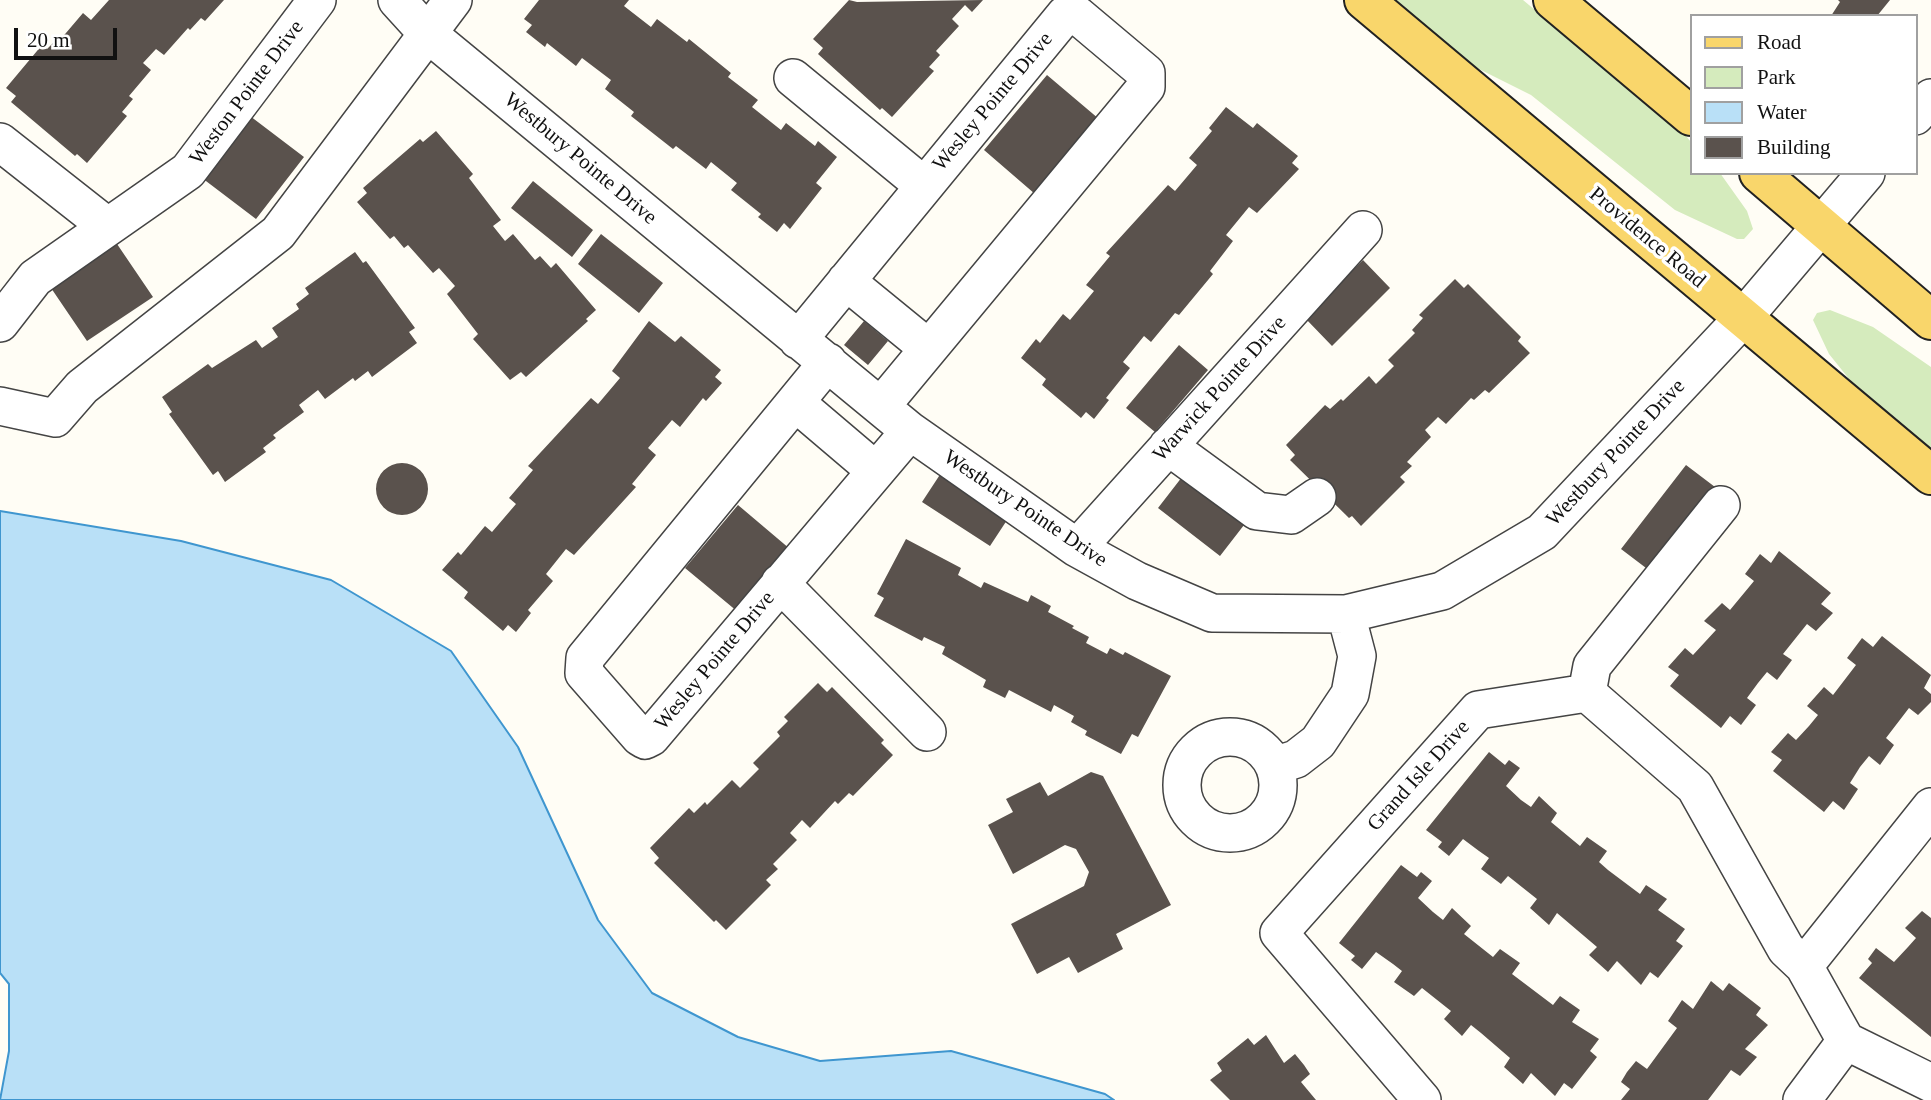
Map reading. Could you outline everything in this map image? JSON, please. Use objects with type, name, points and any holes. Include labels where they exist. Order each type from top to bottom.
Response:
[{"type":"main road","name":"Providence Road","points":[[1364,0],[1931,475]]},
{"type":"main road","points":[[1553,0],[1689,114]]},
{"type":"main road","points":[[1761,175],[1931,320]]},
{"type":"street","name":"Weston Pointe Drive","points":[[0,323],[35,278],[188,171],[317,0]]},
{"type":"street","name":"Westbury Pointe Drive","points":[[397,0],[427,33],[798,340],[882,405],[910,431],[1077,548],[1137,581],[1212,613],[1346,614],[1442,591],[1542,532],[1743,318],[1864,175]]},
{"type":"street","points":[[0,406],[55,418],[82,387],[278,233],[453,0]]},
{"type":"street","name":"Wesley Pointe Drive","points":[[798,340],[1065,15],[1077,15],[1146,73],[1146,87],[882,405]]},
{"type":"street","points":[[793,78],[923,185]]},
{"type":"street","points":[[1917,114],[1931,98]]},
{"type":"street","points":[[0,142],[108,227]]},
{"type":"street","name":"Warwick Pointe Drive","points":[[1077,548],[1363,230]]},
{"type":"street","points":[[846,281],[928,348]]},
{"type":"street","name":"Wesley Pointe Drive","points":[[828,362],[585,658],[584,673],[645,740],[651,737],[910,431]]},
{"type":"street","points":[[796,403],[876,471]]},
{"type":"street","points":[[1168,446],[1257,512],[1291,515],[1317,496]]},
{"type":"street","points":[[1721,505],[1592,666],[1587,693],[1695,787],[1786,949],[1804,966],[1846,1041],[1931,1083]]},
{"type":"street","points":[[780,583],[927,732]]},
{"type":"street","points":[[1274,766],[1296,758],[1318,742],[1350,694],[1357,656],[1346,614]]},
{"type":"street","name":"Grand Isle Drive","points":[[1422,1100],[1279,933],[1478,710],[1587,693]]},
{"type":"street","points":[[1804,966],[1931,807]]},
{"type":"street","points":[[1802,1100],[1846,1041]]},
{"type":"green space","points":[[1389,0],[1523,0],[1686,136],[1689,140],[1689,175],[1721,175],[1747,211],[1753,229],[1744,239],[1737,239],[1675,210],[1531,95],[1463,61]]},
{"type":"green space","points":[[1830,310],[1873,327],[1931,367],[1931,454],[1858,390],[1829,354],[1813,320],[1817,313]]},
{"type":"water","points":[[0,511],[181,541],[331,580],[451,651],[518,747],[598,920],[652,993],[738,1037],[820,1061],[951,1051],[1105,1094],[1114,1100],[0,1100],[9,1051],[9,984],[0,973]]},
{"type":"building","points":[[109,0],[224,0],[205,21],[201,18],[190,30],[188,28],[164,55],[156,49],[143,63],[151,70],[129,96],[133,99],[122,112],[127,116],[87,163],[11,102],[16,96],[6,88],[42,45],[47,49],[58,38],[60,40],[83,13],[91,20]]},
{"type":"building","points":[[539,0],[629,0],[624,6],[651,27],[657,19],[687,42],[689,39],[731,73],[728,77],[758,100],[752,107],[781,130],[786,123],[815,146],[818,141],[837,157],[816,183],[822,188],[790,229],[784,223],[777,232],[758,217],[761,214],[731,190],[737,183],[711,162],[706,169],[676,146],[673,149],[631,116],[634,112],[605,89],[611,80],[582,58],[576,66],[547,43],[545,47],[526,32],[532,25],[524,19]]},
{"type":"building","points":[[849,0],[983,0],[972,12],[965,5],[952,19],[959,26],[936,51],[940,55],[929,67],[934,71],[892,117],[882,108],[880,110],[818,54],[823,48],[813,39]]},
{"type":"building","points":[[1838,0],[1890,0],[1879,14],[1832,14],[1840,2]]},
{"type":"building","points":[[1047,75],[1099,119],[1035,194],[984,150]]},
{"type":"building","points":[[1226,107],[1253,128],[1257,123],[1298,156],[1292,163],[1299,169],[1257,213],[1249,207],[1226,235],[1233,241],[1210,271],[1213,274],[1179,315],[1175,313],[1151,342],[1144,336],[1123,362],[1130,368],[1106,398],[1109,400],[1094,419],[1086,412],[1081,418],[1042,385],[1046,379],[1021,358],[1036,339],[1040,343],[1063,314],[1070,320],[1094,291],[1086,285],[1110,256],[1106,253],[1168,185],[1175,191],[1197,165],[1189,158],[1212,131],[1209,128]]},
{"type":"building","points":[[250,116],[304,157],[256,219],[202,178]]},
{"type":"building","points":[[436,131],[473,174],[469,178],[501,220],[493,226],[505,241],[513,234],[535,260],[540,256],[551,268],[556,263],[596,310],[586,319],[588,321],[526,377],[521,372],[510,380],[473,339],[478,334],[447,294],[455,286],[439,268],[433,273],[408,245],[404,248],[394,236],[390,239],[357,202],[367,193],[363,188],[420,139],[423,142]]},
{"type":"building","points":[[533,181],[593,230],[572,257],[511,208]]},
{"type":"building","points":[[601,234],[663,283],[639,313],[578,264]]},
{"type":"building","points":[[115,241],[153,297],[87,341],[49,285]]},
{"type":"building","points":[[355,252],[363,263],[366,261],[415,328],[409,332],[417,343],[372,377],[368,371],[355,381],[353,378],[325,399],[318,390],[299,405],[304,412],[273,435],[276,438],[263,448],[266,452],[225,482],[218,471],[213,475],[169,414],[172,412],[162,397],[208,364],[212,368],[256,340],[262,348],[278,337],[272,328],[299,309],[296,304],[309,294],[305,288]]},
{"type":"building","points":[[1363,260],[1390,288],[1332,346],[1305,318]]},
{"type":"building","points":[[1455,279],[1464,288],[1468,284],[1521,337],[1518,341],[1530,353],[1489,393],[1485,390],[1474,400],[1471,398],[1446,424],[1438,417],[1425,430],[1431,437],[1407,462],[1412,466],[1400,477],[1405,482],[1361,526],[1352,516],[1349,518],[1290,460],[1295,455],[1286,445],[1325,405],[1330,409],[1341,399],[1343,401],[1369,376],[1376,384],[1394,366],[1388,360],[1415,333],[1412,330],[1423,318],[1419,315]]},
{"type":"building","points":[[649,321],[675,342],[681,336],[721,370],[715,377],[722,383],[706,401],[703,398],[680,427],[672,420],[648,448],[656,455],[632,484],[636,487],[574,555],[566,549],[546,574],[553,581],[528,610],[531,613],[516,632],[508,625],[503,631],[464,598],[468,592],[442,570],[458,552],[461,555],[485,526],[492,532],[516,504],[509,498],[533,470],[528,466],[591,398],[598,404],[620,378],[612,371]]},
{"type":"building","points":[[864,321],[888,341],[868,365],[844,345]]},
{"type":"building","points":[[1179,345],[1208,370],[1155,432],[1126,408]]},
{"type":"building","points":[[402,463],[412,465],[420,471],[426,479],[426,499],[420,507],[412,513],[402,515],[392,513],[384,507],[378,499],[376,489],[378,479],[384,471],[392,465]]},
{"type":"building","points":[[1686,465],[1715,487],[1650,571],[1621,549]]},
{"type":"building","points":[[943,470],[1011,514],[990,546],[922,502]]},
{"type":"building","points":[[1182,477],[1244,525],[1220,556],[1158,508]]},
{"type":"building","points":[[738,505],[790,549],[738,612],[685,568]]},
{"type":"building","points":[[906,539],[961,568],[958,575],[981,588],[984,582],[1028,602],[1031,595],[1051,606],[1048,612],[1074,626],[1072,628],[1089,637],[1086,643],[1107,654],[1110,648],[1123,655],[1125,652],[1171,676],[1138,737],[1132,734],[1121,754],[1085,735],[1087,731],[1071,722],[1074,716],[1054,705],[1051,712],[1009,690],[1005,698],[983,687],[986,680],[942,654],[945,647],[924,637],[922,641],[874,616],[884,598],[877,594]]},
{"type":"building","points":[[1779,551],[1831,593],[1821,604],[1833,613],[1816,631],[1807,624],[1783,654],[1792,660],[1777,680],[1767,672],[1747,698],[1756,705],[1741,725],[1730,716],[1721,728],[1670,686],[1679,675],[1668,667],[1685,648],[1693,655],[1716,630],[1704,621],[1722,603],[1730,610],[1754,581],[1745,574],[1760,554],[1771,563]]},
{"type":"building","points":[[1882,636],[1931,675],[1924,688],[1931,694],[1931,702],[1918,715],[1909,708],[1886,738],[1894,745],[1880,765],[1869,756],[1860,767],[1850,783],[1858,789],[1844,810],[1833,801],[1824,812],[1773,771],[1782,760],[1771,752],[1788,733],[1796,740],[1818,715],[1807,706],[1824,687],[1833,695],[1856,665],[1847,658],[1862,638],[1873,647]]},
{"type":"building","points":[[818,683],[827,692],[832,687],[884,740],[881,743],[893,755],[853,796],[849,793],[838,804],[835,801],[810,828],[802,820],[790,833],[797,840],[773,864],[778,869],[766,880],[771,885],[726,930],[716,920],[714,922],[654,863],[659,858],[650,848],[689,808],[694,813],[705,802],[707,805],[732,780],[740,788],[759,769],[753,763],[780,736],[777,732],[788,721],[784,717]]},
{"type":"building","points":[[1489,752],[1505,765],[1509,760],[1520,768],[1506,786],[1521,800],[1531,807],[1539,796],[1557,813],[1551,822],[1580,846],[1587,837],[1607,851],[1599,862],[1608,870],[1640,894],[1646,885],[1667,899],[1658,910],[1685,929],[1676,941],[1683,946],[1658,978],[1650,972],[1641,985],[1617,961],[1608,972],[1589,955],[1597,947],[1557,913],[1549,925],[1530,908],[1537,899],[1508,876],[1501,884],[1481,869],[1489,858],[1463,839],[1449,856],[1438,847],[1442,842],[1426,830]]},
{"type":"building","points":[[1091,772],[1103,776],[1171,905],[1116,934],[1123,949],[1078,973],[1069,957],[1037,974],[1011,924],[1084,886],[1089,872],[1076,849],[1065,845],[1013,874],[988,825],[1013,812],[1006,799],[1040,782],[1048,796]]},
{"type":"building","points":[[1401,865],[1417,877],[1421,872],[1432,881],[1418,898],[1433,912],[1443,920],[1452,908],[1471,926],[1464,934],[1493,957],[1500,949],[1520,963],[1512,974],[1553,1005],[1560,996],[1580,1010],[1572,1022],[1599,1039],[1590,1051],[1597,1057],[1572,1089],[1564,1083],[1555,1096],[1531,1073],[1523,1084],[1504,1067],[1510,1058],[1471,1025],[1462,1036],[1444,1019],[1451,1011],[1422,988],[1414,996],[1394,982],[1402,971],[1393,964],[1376,952],[1362,969],[1351,960],[1355,956],[1339,943]]},
{"type":"building","points":[[1922,911],[1931,918],[1931,1037],[1859,978],[1872,963],[1868,959],[1876,948],[1894,962],[1916,938],[1905,928]]},
{"type":"building","points":[[1711,981],[1723,991],[1729,983],[1761,1008],[1756,1015],[1768,1025],[1745,1049],[1757,1057],[1740,1076],[1731,1070],[1708,1100],[1621,1100],[1630,1089],[1621,1082],[1627,1072],[1636,1061],[1647,1069],[1677,1028],[1668,1021],[1682,1000],[1693,1009]]},
{"type":"building","points":[[1266,1035],[1284,1063],[1295,1054],[1304,1065],[1310,1074],[1301,1082],[1316,1100],[1230,1100],[1210,1080],[1222,1071],[1217,1063],[1248,1038],[1254,1045]]}]
